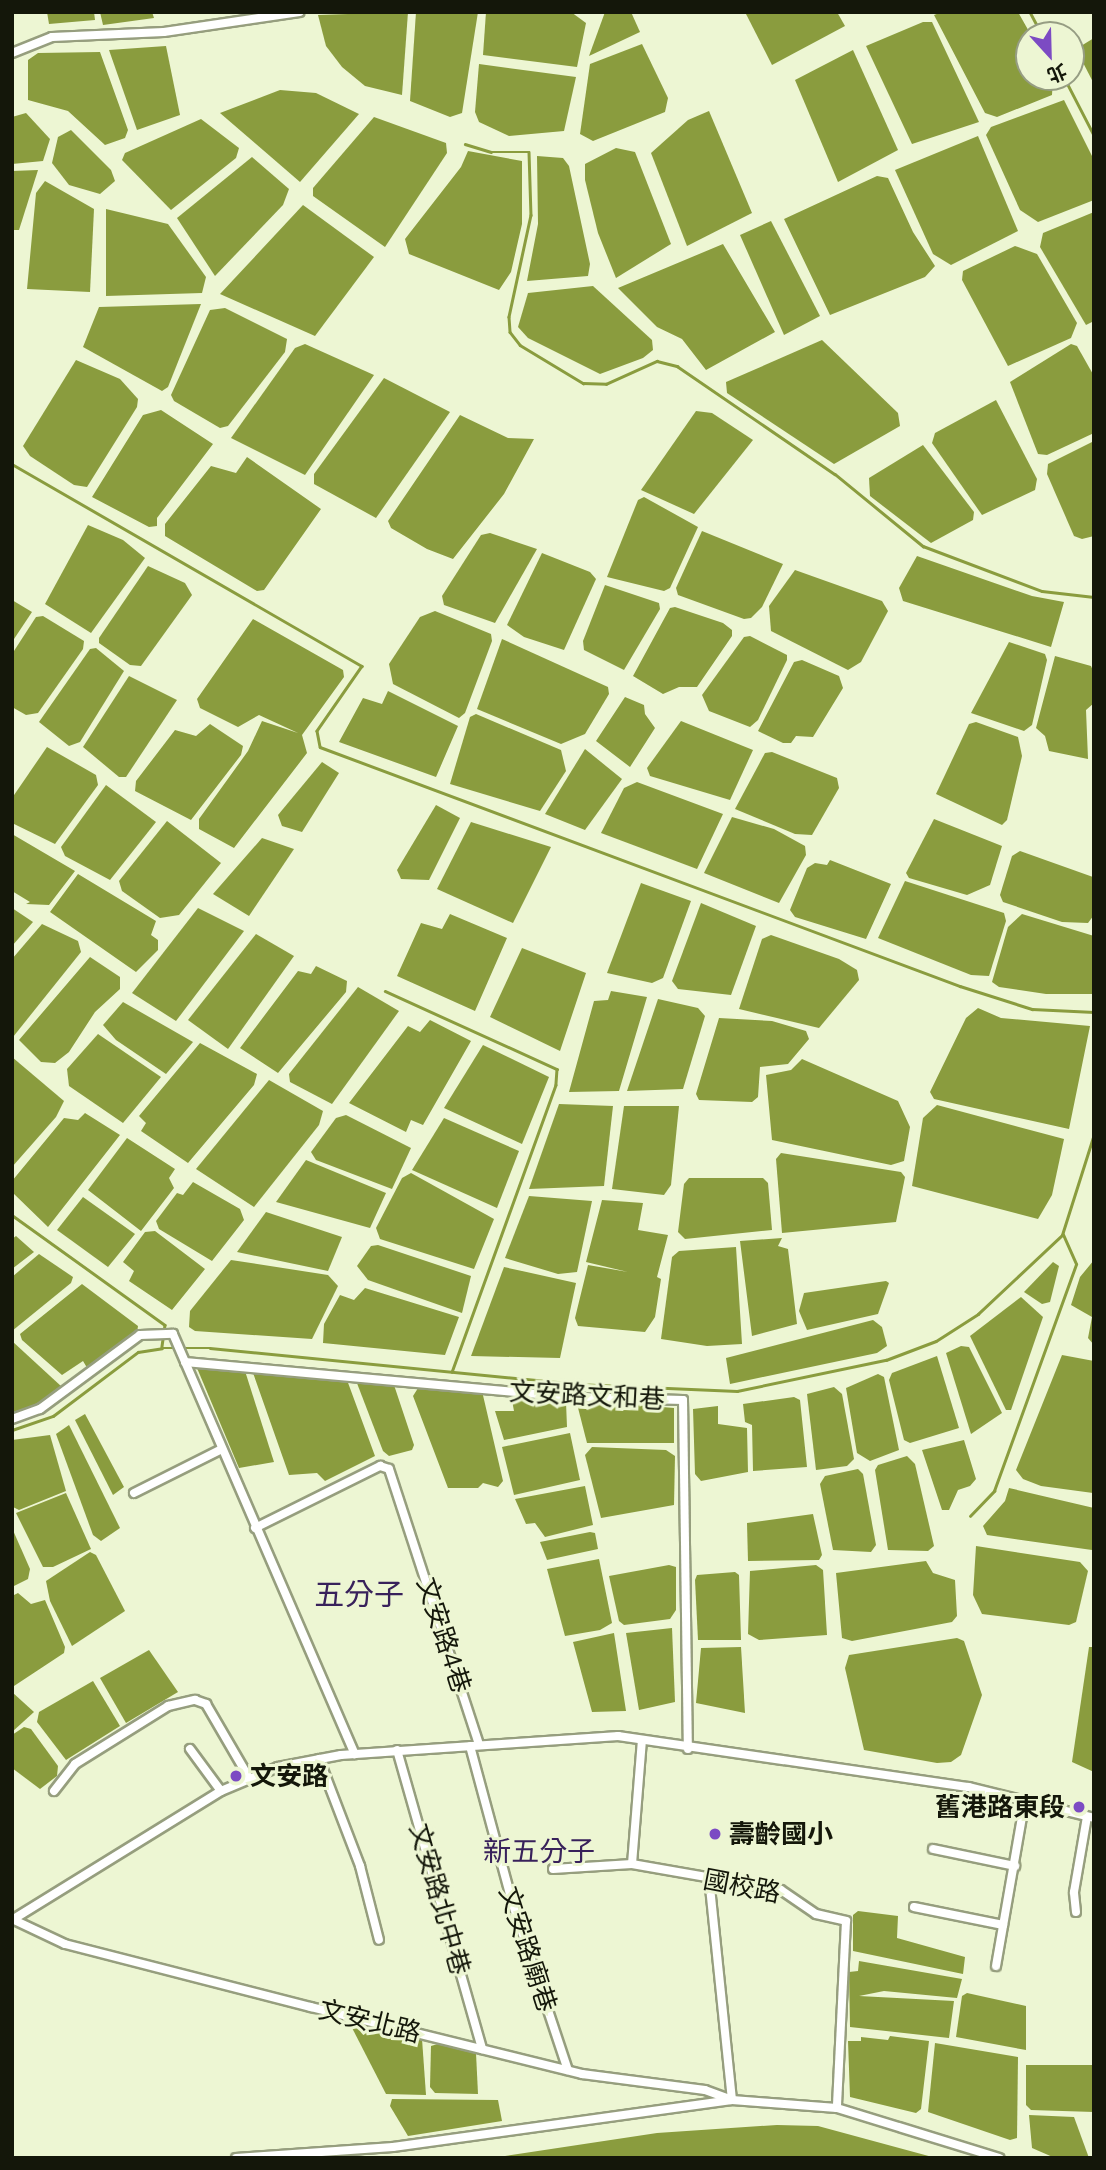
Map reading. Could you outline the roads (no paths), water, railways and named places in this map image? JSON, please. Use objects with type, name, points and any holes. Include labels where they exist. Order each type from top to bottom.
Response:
[{"type":"street","points":[[12,53],[52,37],[164,32],[300,12]]},
{"type":"street","points":[[12,1419],[40,1409],[141,1335],[165,1334],[176,1341],[355,1754]]},
{"type":"street","name":"文安路文和巷","points":[[183,1359],[573,1397],[683,1400],[688,1749]]},
{"type":"street","points":[[134,1493],[222,1449]]},
{"type":"street","name":"文安路4巷","points":[[255,1528],[380,1466],[388,1469],[475,1745]]},
{"type":"street","points":[[54,1791],[75,1764],[168,1706],[195,1700],[206,1704],[249,1778]]},
{"type":"street","points":[[13,1920],[221,1791],[249,1778],[319,1759],[355,1754],[618,1736],[688,1749],[969,1787],[1090,1818],[1074,1892],[1076,1912]]},
{"type":"street","points":[[632,1864],[642,1740]]},
{"type":"street","name":"文安路廟巷","points":[[475,1745],[512,1902],[568,2070]]},
{"type":"street","points":[[190,1749],[221,1791]]},
{"type":"street","name":"文安路北中巷","points":[[397,1750],[482,2049]]},
{"type":"street","points":[[319,1759],[360,1866],[379,1940]]},
{"type":"street","points":[[996,1966],[1025,1800]]},
{"type":"street","points":[[933,1849],[1015,1866]]},
{"type":"street","name":"國校路","points":[[554,1869],[632,1864],[781,1890],[816,1914],[846,1921],[837,2108]]},
{"type":"street","points":[[709,1878],[732,2100]]},
{"type":"street","points":[[914,1907],[1003,1925]]},
{"type":"street","name":"文安北路","points":[[13,1920],[65,1944],[482,2049],[568,2070],[705,2090],[732,2100]]},
{"type":"street","points":[[236,2158],[393,2147],[732,2100],[837,2108],[1000,2158]]},
{"type":"waterway","points":[[1030,12],[1035,21]]},
{"type":"waterway","points":[[1071,91],[1094,135]]},
{"type":"waterway","points":[[465,144],[491,152],[529,152],[531,215],[509,317],[510,332],[520,345],[583,383],[606,384],[657,361],[677,366],[835,474],[923,546],[1042,591],[1094,597]]},
{"type":"waterway","points":[[12,464],[362,666],[317,731],[320,747],[960,986],[1032,1009],[1094,1012]]},
{"type":"waterway","points":[[385,991],[557,1069],[556,1085],[452,1372]]},
{"type":"waterway","points":[[12,1430],[53,1416],[138,1352],[162,1348],[210,1348],[575,1384],[737,1391],[886,1360],[936,1341],[978,1314],[1062,1235],[1094,1134]]},
{"type":"waterway","points":[[12,1215],[165,1325],[162,1347]]},
{"type":"waterway","points":[[970,1516],[994,1491],[1076,1264],[1063,1235]]},
{"type":"place","name":"文安路","points":[[236,1776]]},
{"type":"place","name":"舊港路東段","points":[[1079,1807]]},
{"type":"place","name":"壽齡國小","points":[[715,1834]]},
{"type":"district","name":"五分子","points":[[359,1594]]},
{"type":"district","name":"新五分子","points":[[539,1851]]}]
